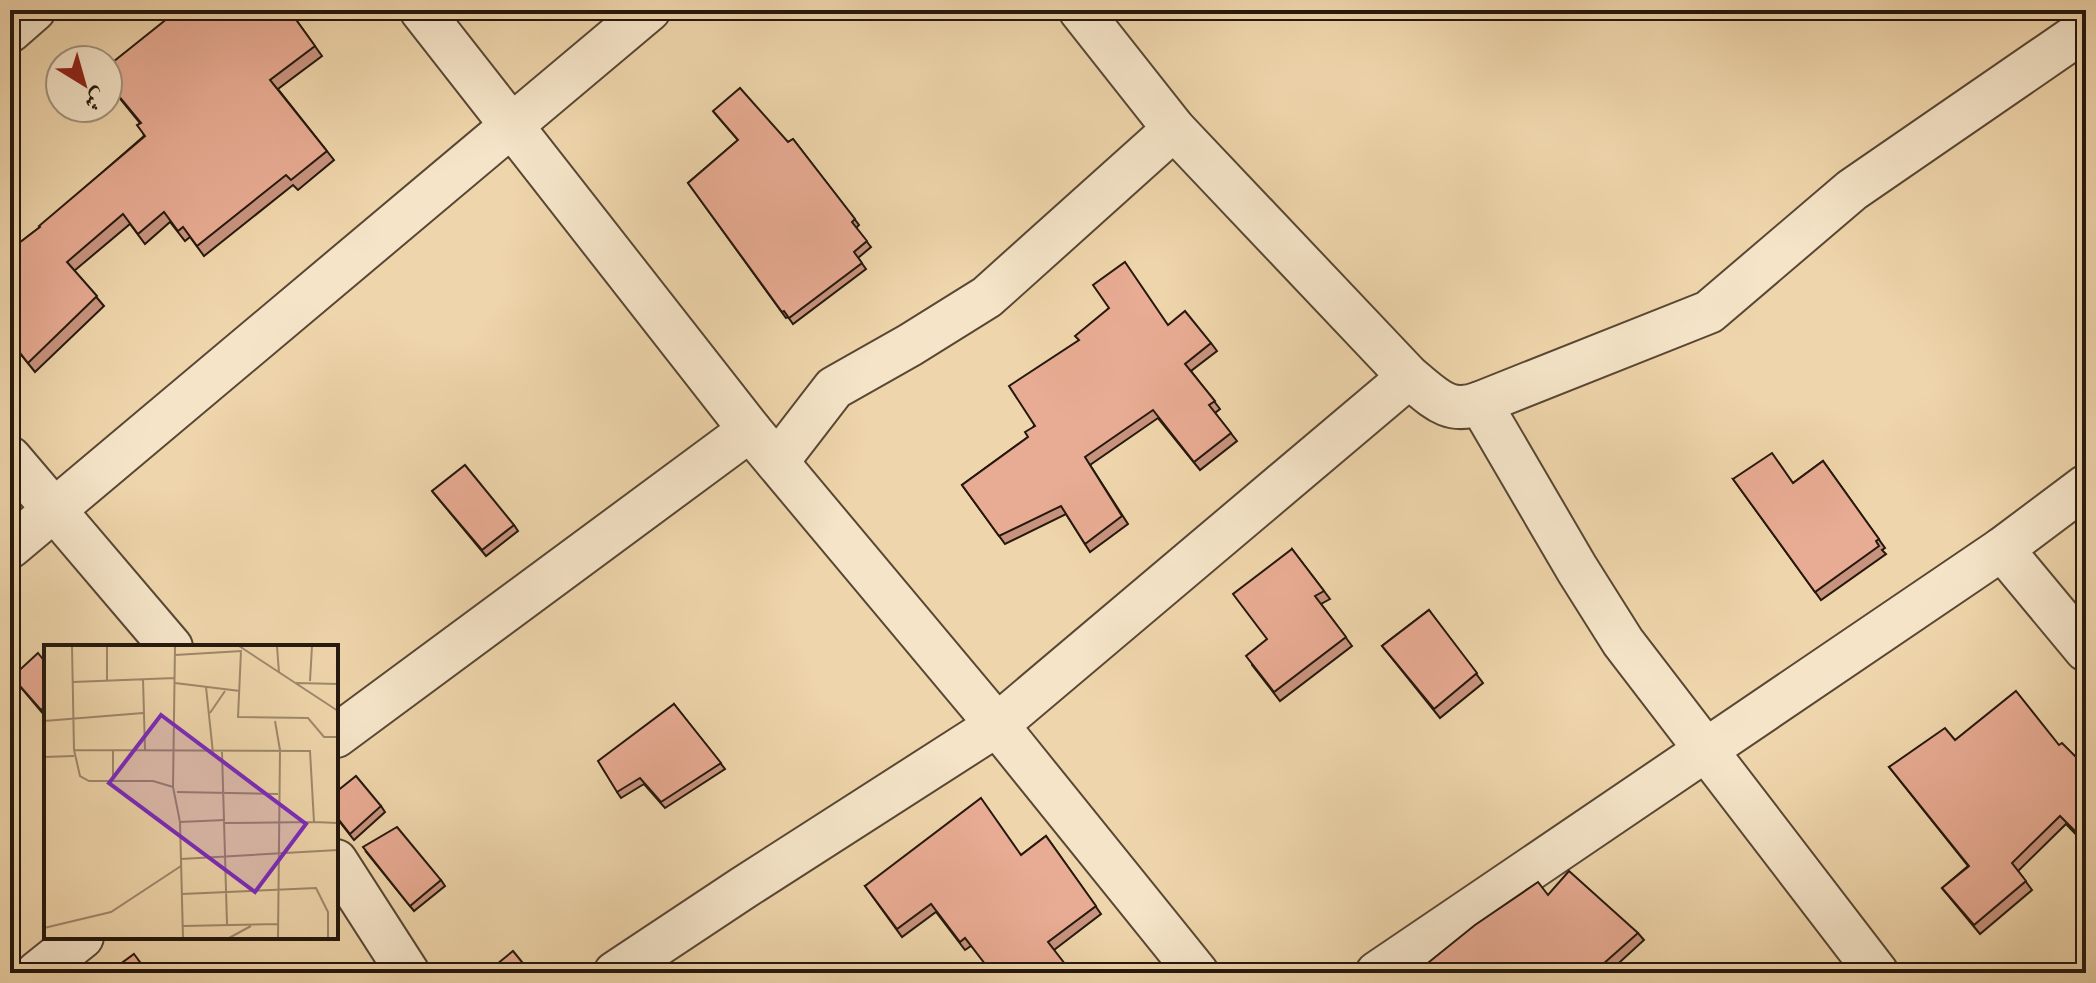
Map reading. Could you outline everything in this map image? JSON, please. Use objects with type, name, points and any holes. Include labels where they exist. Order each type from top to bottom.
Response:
[{"type":"street","points":[[10,31],[34,10]]},
{"type":"street","points":[[421,10],[750,430],[997,725],[1197,973]]},
{"type":"street","points":[[10,547],[649,10]]},
{"type":"street","points":[[1080,10],[1174,129],[1409,377],[1445,406],[1468,408],[1709,312],[1852,190],[2083,39]]},
{"type":"street","points":[[777,462],[834,388],[987,297],[1174,129]]},
{"type":"street","points":[[615,973],[997,725],[1409,377]]},
{"type":"street","points":[[1480,403],[1623,642],[1877,973]]},
{"type":"street","points":[[338,735],[750,430]]},
{"type":"street","points":[[10,458],[169,645]]},
{"type":"street","points":[[1377,973],[2002,549],[2086,486]]},
{"type":"street","points":[[2002,549],[2086,650]]},
{"type":"street","points":[[338,864],[408,973]]},
{"type":"street","points":[[37,973],[80,939]]},
{"type":"building","points":[[178,10],[289,10],[315,46],[270,80],[327,151],[291,180],[286,175],[197,246],[183,227],[178,231],[164,212],[138,234],[123,214],[67,262],[97,296],[28,363],[10,340],[10,250],[145,136],[137,125],[141,123],[124,102],[124,53]]},
{"type":"building","points":[[740,88],[788,142],[793,139],[855,219],[852,222],[867,241],[854,252],[862,263],[789,318],[688,183],[738,140],[713,111]]},
{"type":"building","points":[[1125,262],[1168,325],[1185,311],[1211,343],[1185,364],[1215,401],[1209,405],[1231,433],[1194,462],[1153,410],[1085,457],[1122,516],[1085,544],[1061,506],[999,536],[962,485],[1028,437],[1025,432],[1035,426],[1009,386],[1079,340],[1075,336],[1109,308],[1093,285]]},
{"type":"building","points":[[1772,453],[1793,483],[1823,461],[1879,539],[1876,541],[1879,546],[1815,592],[1733,479]]},
{"type":"building","points":[[465,465],[514,525],[482,550],[432,491]]},
{"type":"building","points":[[1292,549],[1324,591],[1315,596],[1346,637],[1274,692],[1246,656],[1267,639],[1233,594]]},
{"type":"building","points":[[1429,610],[1477,673],[1434,709],[1382,646]]},
{"type":"building","points":[[38,653],[44,660],[44,708],[41,710],[12,677]]},
{"type":"building","points":[[2016,691],[2059,745],[2062,743],[2086,767],[2086,842],[2060,816],[2012,863],[2026,881],[1974,925],[1942,888],[1969,866],[1889,767],[1945,728],[1955,740]]},
{"type":"building","points":[[674,704],[721,763],[661,802],[640,778],[617,792],[598,761]]},
{"type":"building","points":[[356,776],[381,806],[350,834],[338,819],[338,790]]},
{"type":"building","points":[[981,798],[1021,855],[1046,836],[1096,906],[1048,942],[1072,973],[992,973],[965,938],[960,942],[931,904],[897,929],[865,886]]},
{"type":"building","points":[[397,827],[441,880],[410,906],[363,847]]},
{"type":"building","points":[[1569,871],[1638,933],[1593,973],[1439,973],[1429,962],[1475,925],[1538,882],[1548,895]]},
{"type":"building","points":[[513,951],[531,973],[486,973]]},
{"type":"building","points":[[134,954],[148,973],[108,973]]}]
